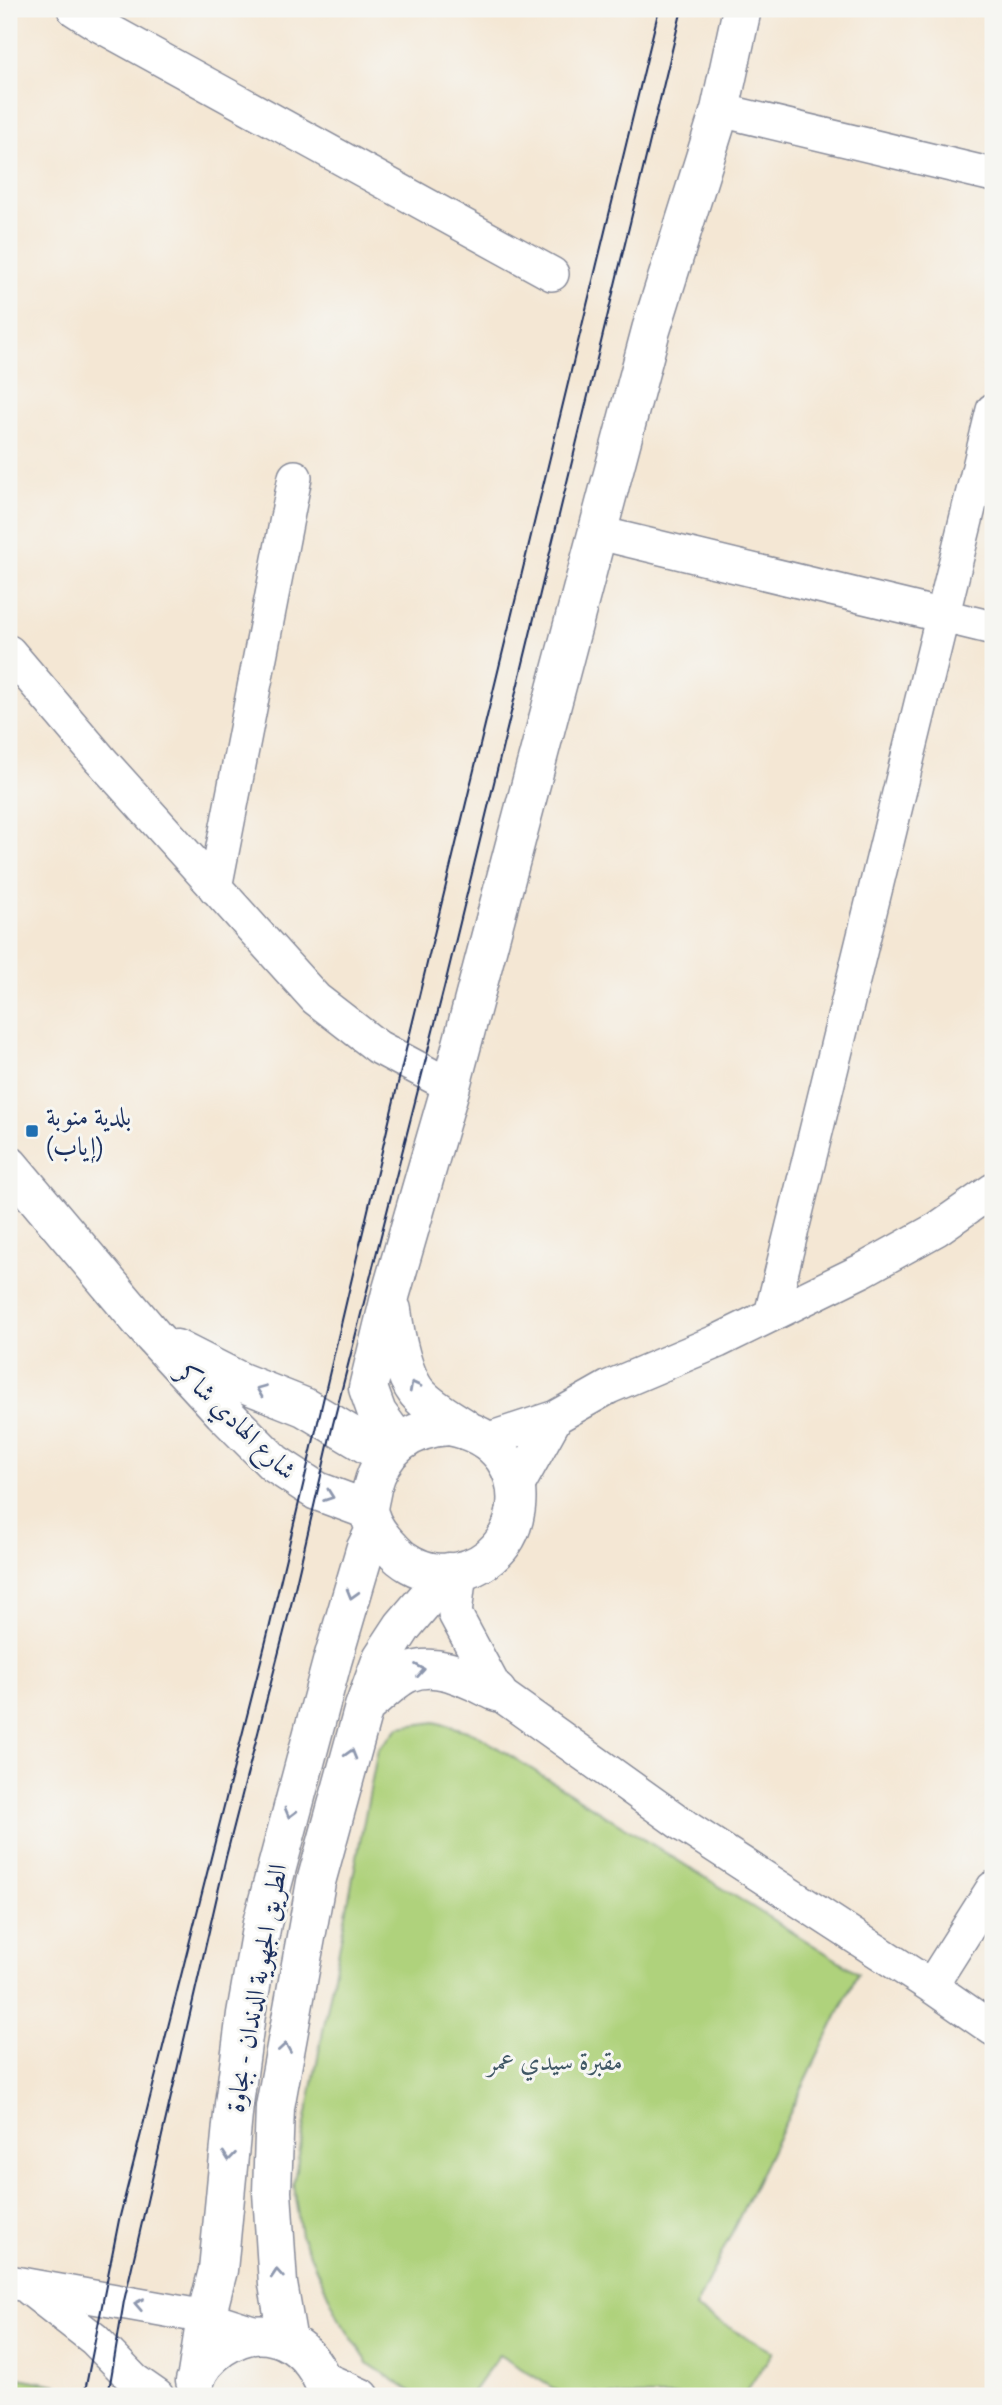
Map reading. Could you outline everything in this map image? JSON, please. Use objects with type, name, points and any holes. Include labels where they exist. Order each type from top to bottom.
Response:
[{"type":"main road","points":[[392,1449],[368,1388],[391,1293],[451,1086],[651,330],[720,110],[742,9]]},
{"type":"main road","name":"شارع الهادي شاكر","points":[[9,1165],[153,1336],[274,1463],[317,1491],[372,1520]]},
{"type":"main road","points":[[391,1293],[394,1330],[419,1396],[476,1434],[501,1453],[511,1470],[516,1489],[516,1511],[510,1532],[497,1550],[480,1563],[454,1572],[431,1572],[398,1556],[372,1520],[377,1472],[392,1449],[414,1433],[431,1427],[449,1426],[476,1434]]},
{"type":"main road","name":"شارع الهادي شاكر","points":[[153,1336],[241,1382],[304,1407],[392,1449]]},
{"type":"main road","points":[[304,1407],[368,1388]]},
{"type":"main road","name":"الطريق الجهوية الدندان - بجاوة","points":[[194,2385],[206,2317],[218,2270],[236,2091],[262,1923],[372,1520]]},
{"type":"main road","name":"الطريق الجهوية الدندان - بجاوة","points":[[275,2338],[278,2284],[272,2192],[275,2107],[316,1882],[364,1707],[382,1658],[403,1626],[454,1572]]},
{"type":"main road","points":[[364,1707],[407,1673],[433,1668],[456,1673],[497,1692]]},
{"type":"main road","points":[[194,2385],[210,2356],[229,2342],[246,2337],[275,2338],[309,2357],[325,2387]]},
{"type":"street","points":[[74,9],[552,274]]},
{"type":"street","points":[[720,110],[993,175]]},
{"type":"street","points":[[771,1315],[993,410]]},
{"type":"street","points":[[215,888],[295,477]]},
{"type":"street","points":[[599,533],[993,628]]},
{"type":"street","points":[[9,652],[100,759],[316,999],[378,1047],[451,1086]]},
{"type":"street","points":[[476,1434],[556,1417],[609,1387],[718,1341],[863,1270],[926,1235],[993,1190]]},
{"type":"street","points":[[516,1489],[556,1417]]},
{"type":"street","points":[[454,1572],[455,1614],[497,1692],[686,1827],[993,2029]]},
{"type":"street","points":[[931,1986],[993,1888]]},
{"type":"street","points":[[15,2283],[206,2317],[275,2338]]},
{"type":"street","points":[[15,2283],[94,2339],[134,2380],[157,2396]]},
{"type":"street","points":[[325,2387],[363,2396]]},
{"type":"green space","name":"مقبرة سيدي عمر","points":[[435,1722],[474,1733],[858,1973],[695,2308],[773,2352],[743,2396],[603,2396],[596,2392],[592,2396],[566,2396],[499,2355],[470,2396],[418,2396],[369,2364],[339,2319],[301,2235],[293,2185],[378,1749],[399,1727]]},
{"type":"green space","points":[[9,2376],[57,2385],[56,2396],[9,2396]]},
{"type":"tram line","points":[[84,2396],[119,2220],[270,1625],[403,1062],[659,9]]},
{"type":"tram line","points":[[108,2396],[124,2301],[226,1857],[447,976],[682,9]]},
{"type":"place","name":"بلدية منوبة (إياب)","points":[[32,1131]]}]
